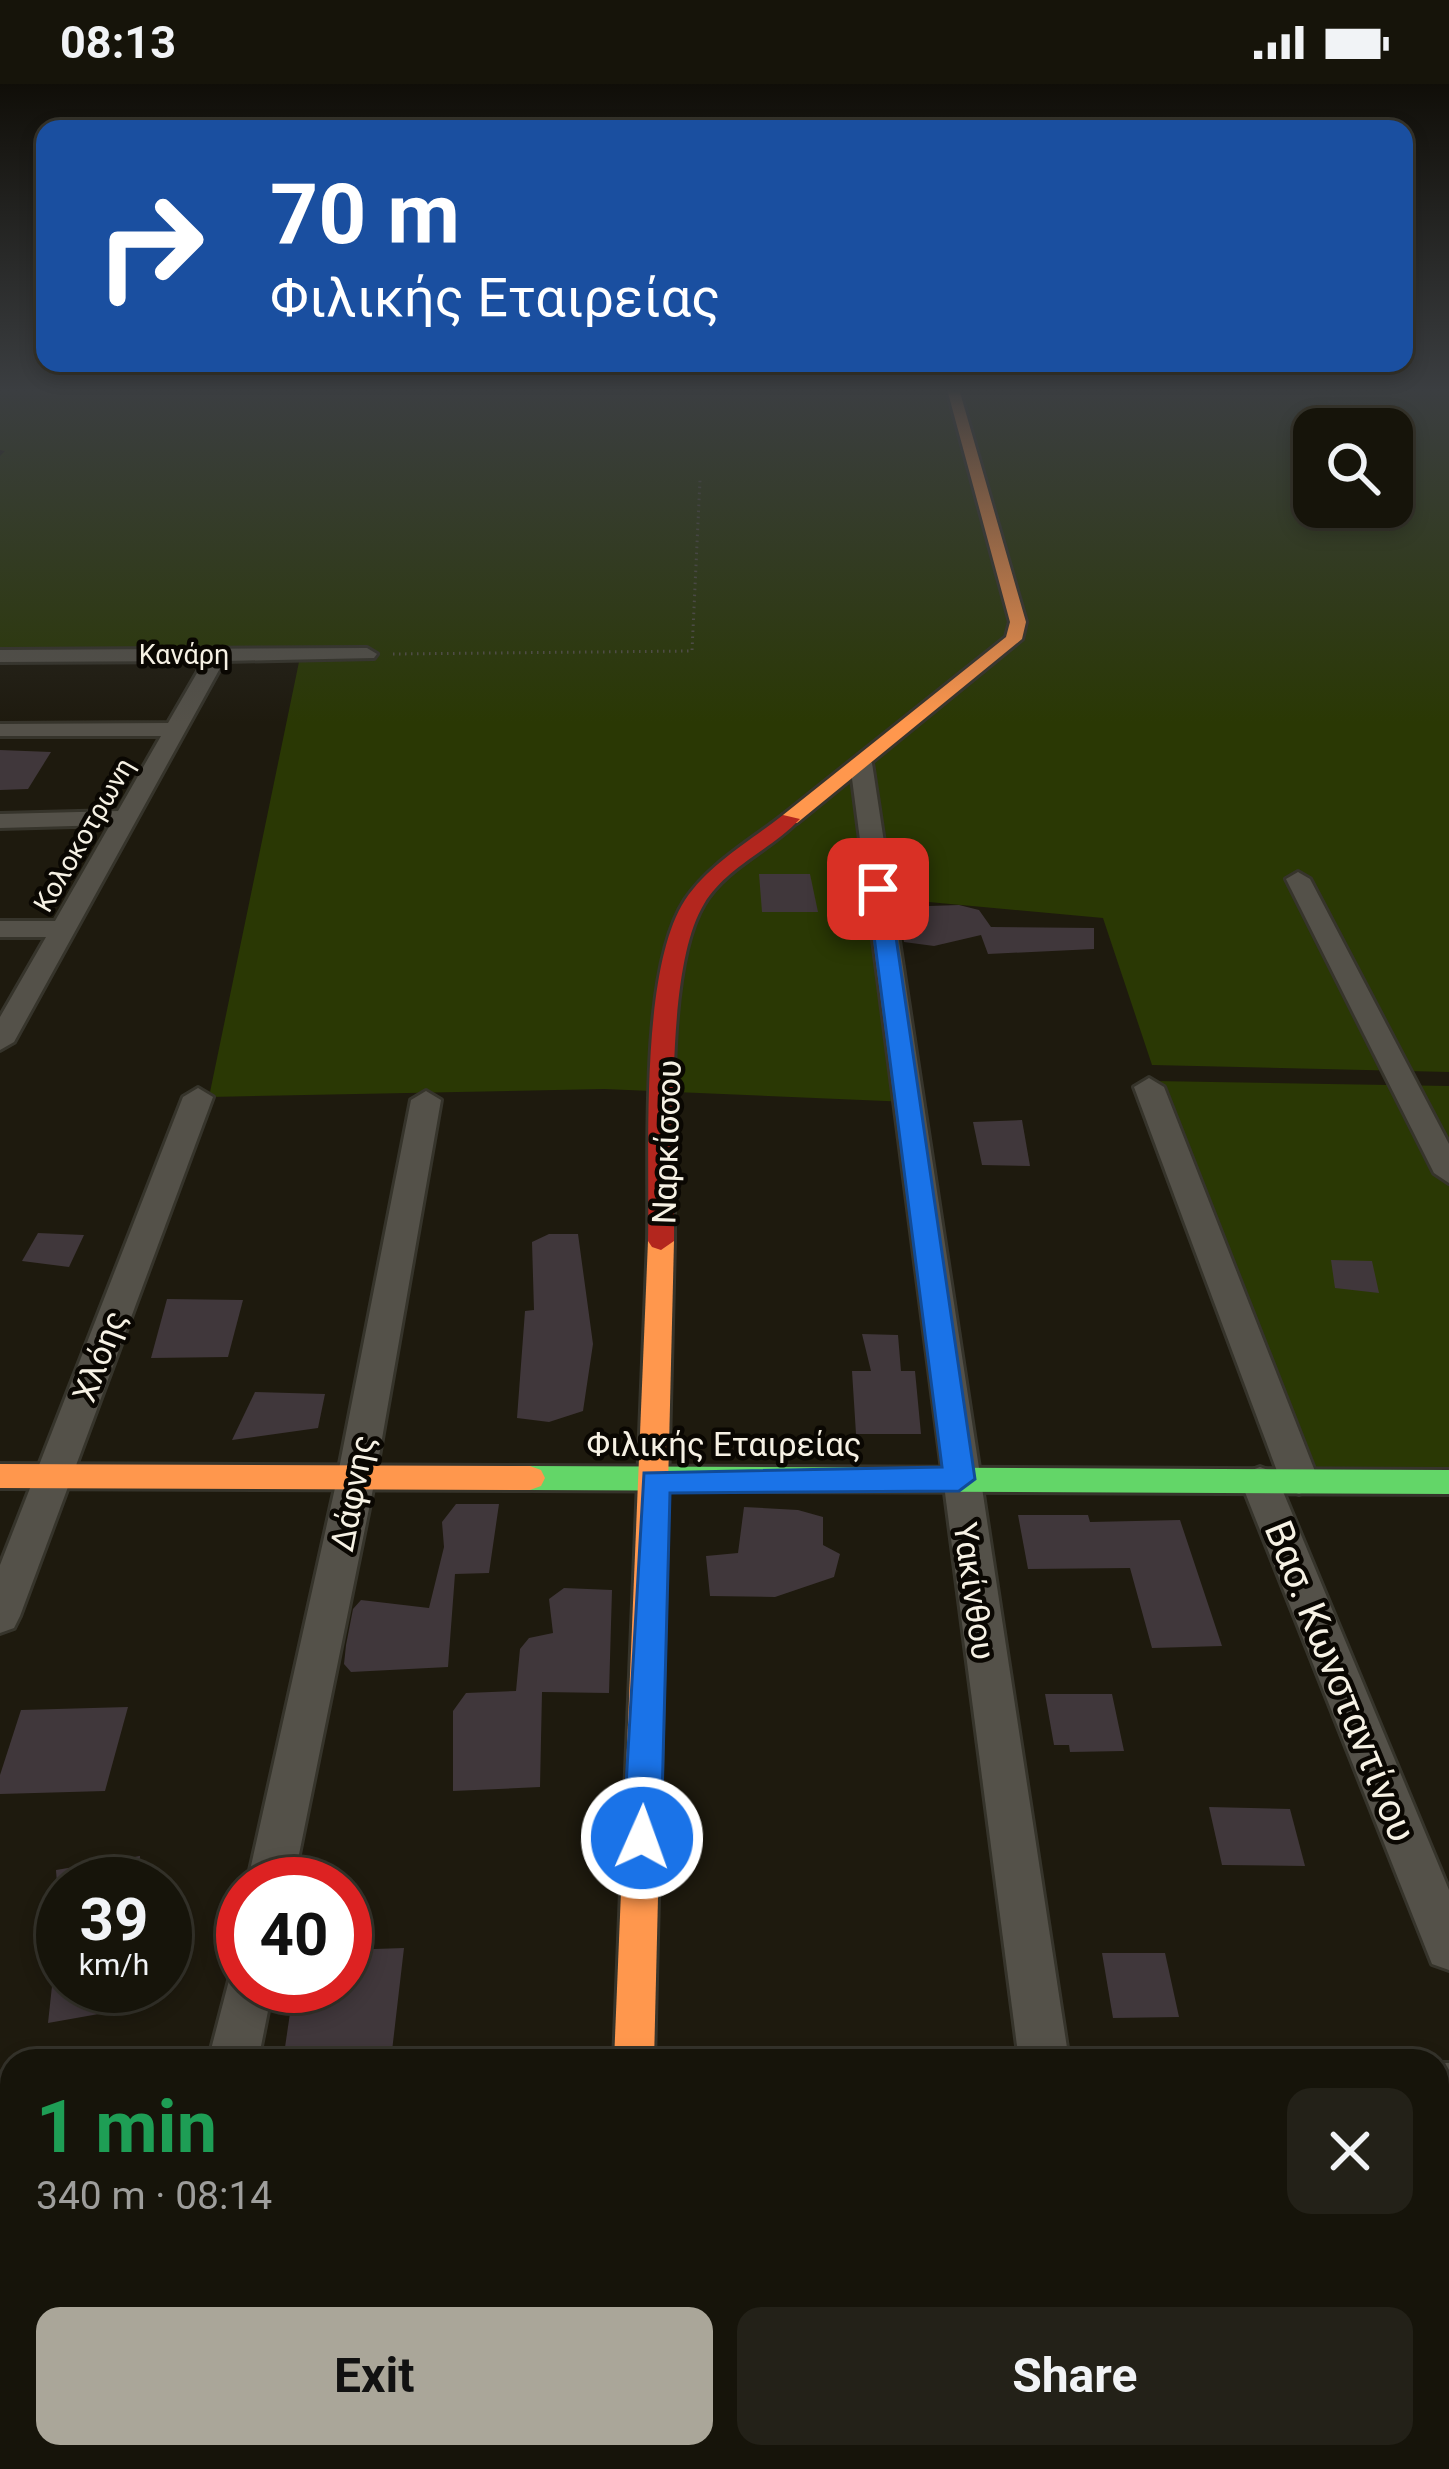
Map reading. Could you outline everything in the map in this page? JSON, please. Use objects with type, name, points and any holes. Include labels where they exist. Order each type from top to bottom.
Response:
[{"type":"street","name":"Ναρκίσσου","points":[[634,2049],[677,930],[687,906],[704,889],[989,662],[1018,630],[983,500]]},
{"type":"street","name":"Κανάρη","points":[[0,656],[367,654]]},
{"type":"street","name":"Κολοκοτρωνη","points":[[0,1042],[130,818],[217,655]]},
{"type":"street","points":[[0,730],[178,730]]},
{"type":"street","name":"Υακίνθου","points":[[861,763],[1042,2049]]},
{"type":"street","points":[[0,820],[130,818]]},
{"type":"street","points":[[1298,879],[1449,1173]]},
{"type":"street","points":[[0,929],[66,929]]},
{"type":"street","name":"Βασ. Κωνσταντίνου","points":[[1149,1087],[1280,1481],[1449,1947]]},
{"type":"street","name":"Χλόης","points":[[0,1616],[198,1096]]},
{"type":"street","name":"Δάφνης","points":[[276,1857],[356,1479],[426,1100]]},
{"type":"street","name":"Φιλικής Εταιρείας","points":[[0,1476],[1449,1482]]},
{"type":"street","points":[[236,2049],[243,2013]]},
{"type":"path","points":[[367,654],[692,651],[699,500]]},
{"type":"green space","points":[[0,500],[1293,500],[1293,528],[1413,528],[1413,500],[1449,500],[1449,1072],[1152,1065],[1103,918],[896,899],[909,1102],[604,1089],[209,1097],[300,657],[0,652]]},
{"type":"green space","points":[[1154,1081],[1449,1086],[1449,1477],[1306,1468]]},
{"type":"building","points":[[0,750],[51,752],[28,789],[0,790]]},
{"type":"building","points":[[759,874],[810,874],[818,912],[762,912]]},
{"type":"building","points":[[929,906],[979,910],[991,927],[1094,928],[1094,949],[988,954],[981,935],[934,946],[904,942],[901,922]]},
{"type":"building","points":[[1022,1120],[1030,1166],[982,1165],[973,1122]]},
{"type":"building","points":[[38,1233],[84,1235],[69,1267],[22,1261]]},
{"type":"building","points":[[549,1234],[578,1234],[593,1344],[583,1411],[549,1422],[517,1418],[525,1311],[534,1310],[532,1242]]},
{"type":"building","points":[[1331,1260],[1372,1261],[1379,1293],[1335,1288]]},
{"type":"building","points":[[167,1299],[243,1300],[228,1357],[151,1358]]},
{"type":"building","points":[[862,1334],[898,1335],[901,1371],[915,1371],[921,1434],[856,1434],[852,1371],[871,1371]]},
{"type":"building","points":[[255,1392],[325,1394],[318,1428],[232,1440]]},
{"type":"building","points":[[456,1504],[499,1504],[489,1573],[455,1574],[448,1667],[351,1672],[344,1664],[346,1645],[353,1609],[361,1600],[429,1608],[444,1547],[442,1522]]},
{"type":"building","points":[[744,1507],[798,1510],[823,1517],[823,1545],[840,1554],[834,1577],[775,1597],[710,1596],[706,1556],[738,1553]]},
{"type":"building","points":[[1018,1515],[1088,1515],[1090,1522],[1180,1520],[1222,1646],[1152,1648],[1130,1568],[1028,1569]]},
{"type":"building","points":[[564,1588],[612,1590],[609,1693],[542,1692],[540,1787],[453,1791],[453,1711],[466,1693],[516,1691],[520,1649],[529,1638],[553,1633],[549,1599]]},
{"type":"building","points":[[1045,1694],[1112,1694],[1124,1751],[1070,1752],[1069,1745],[1054,1745]]},
{"type":"building","points":[[128,1707],[105,1791],[0,1794],[0,1775],[21,1710]]},
{"type":"building","points":[[1209,1807],[1290,1809],[1305,1866],[1222,1865]]},
{"type":"building","points":[[404,1948],[392,2049],[285,2049],[290,2013],[372,2013],[372,1949]]},
{"type":"building","points":[[1102,1953],[1165,1953],[1179,2017],[1113,2018]]},
{"type":"building","points":[[49,2013],[104,2013],[48,2023]]},
{"type":"traffic: fast","points":[[530,1478],[1449,1482]]},
{"type":"traffic: slow","points":[[790,819],[1014,639],[1018,622],[984,500]]},
{"type":"traffic: slow","points":[[634,2049],[661,1241]]},
{"type":"traffic: slow","points":[[0,1476],[530,1478]]},
{"type":"traffic: jam","points":[[661,1241],[667,1015],[681,931],[693,904],[714,880],[790,819]]},
{"type":"route","points":[[642,1838],[655,1481],[959,1479],[878,889]]}]
